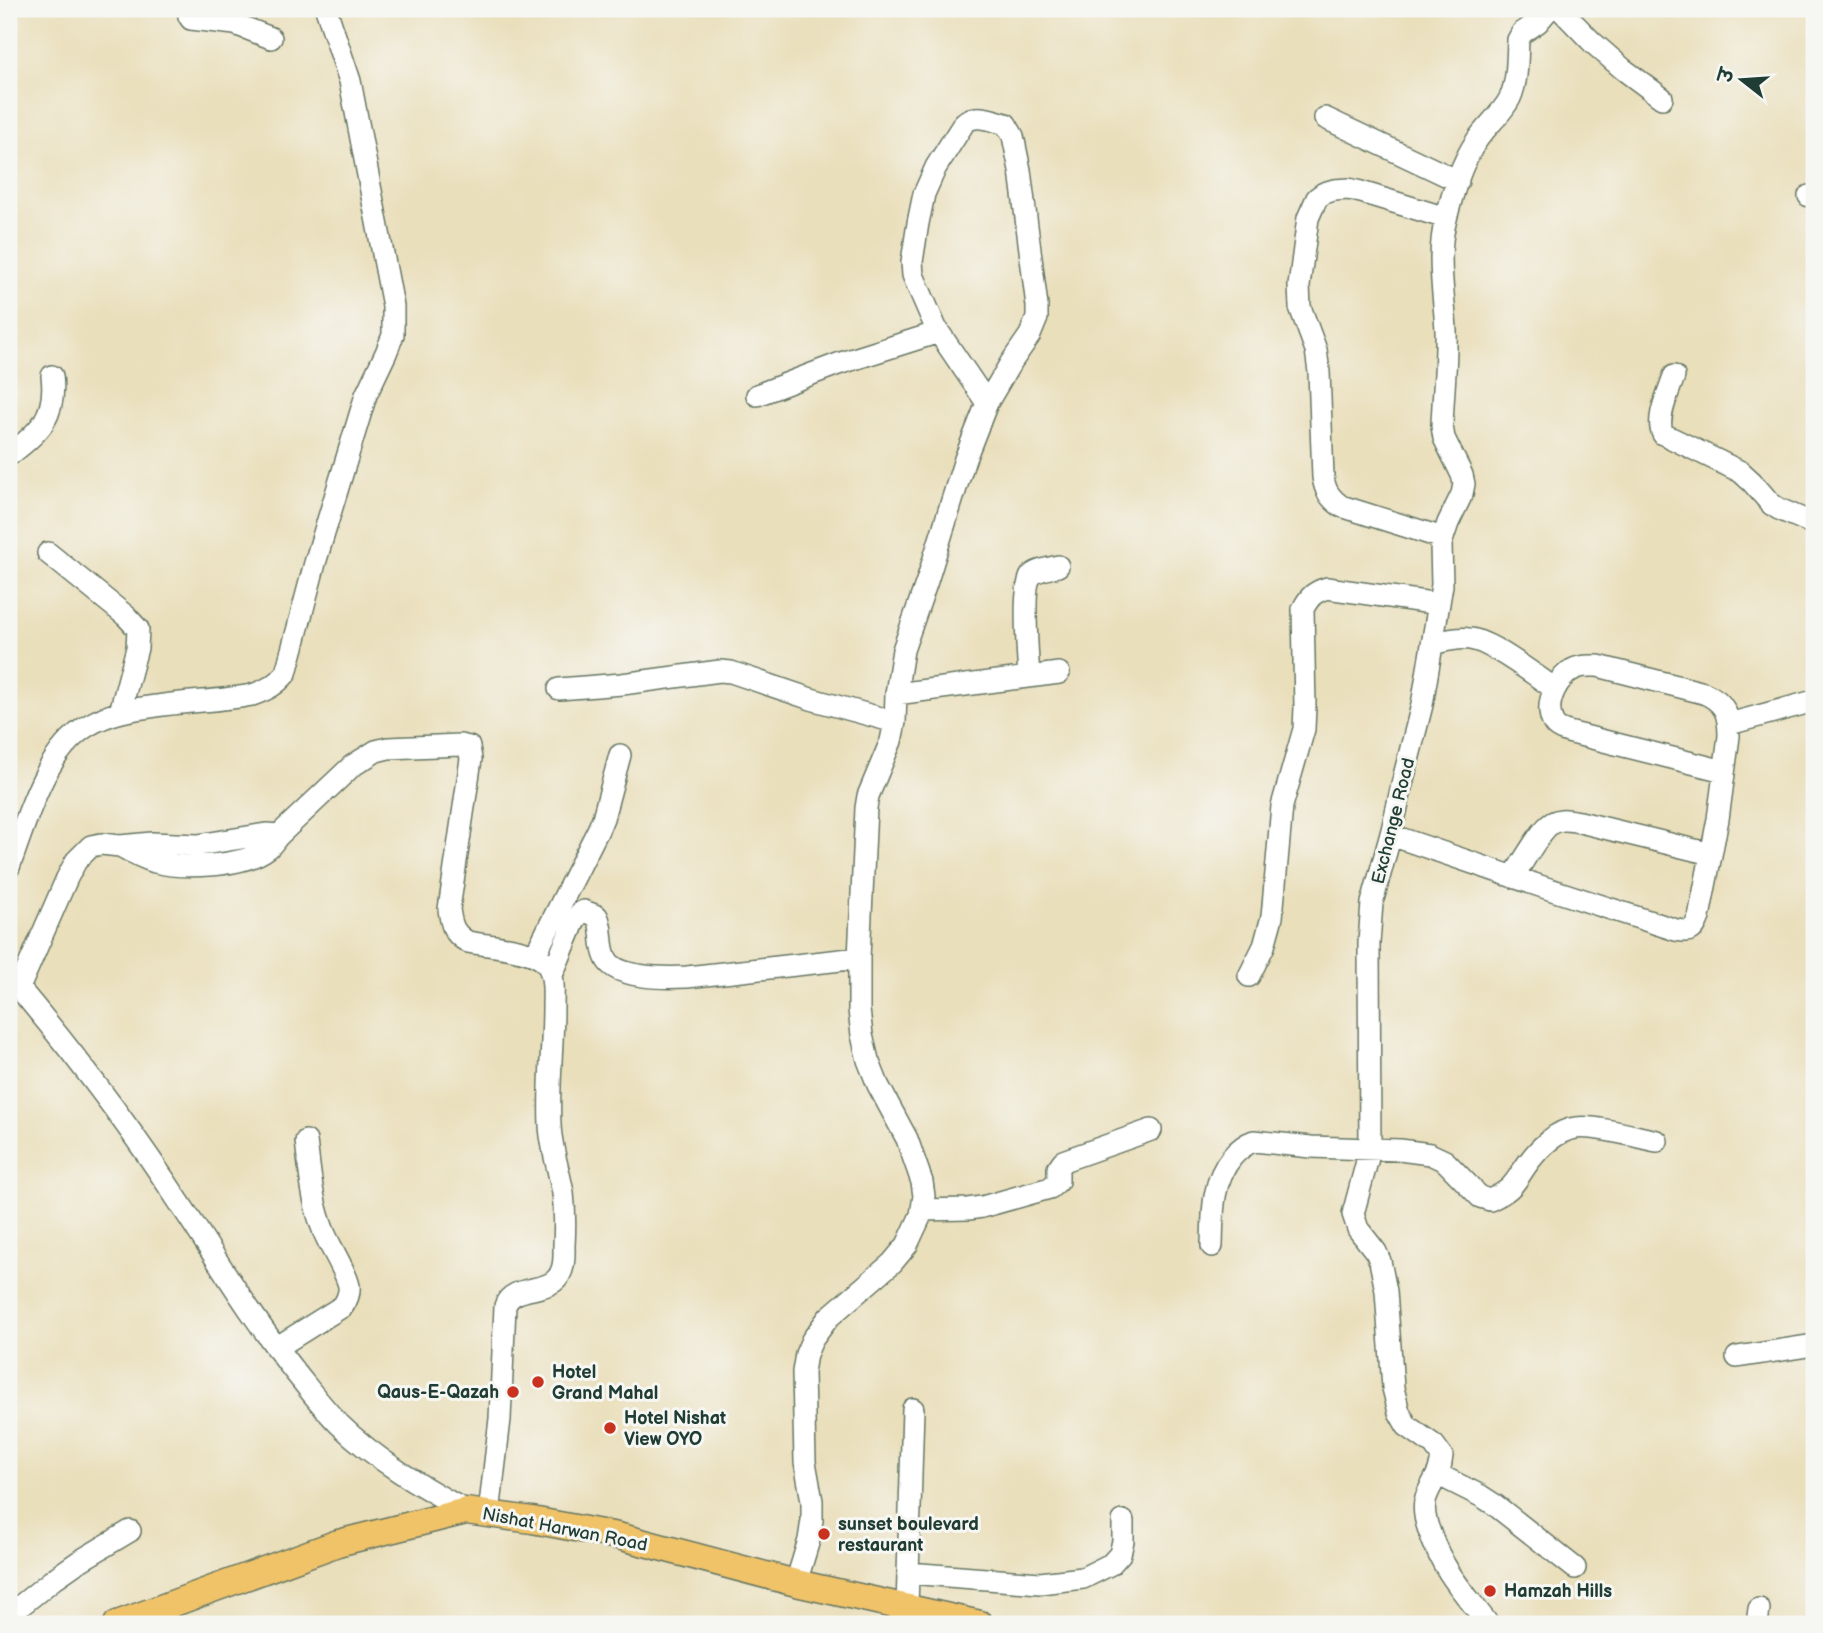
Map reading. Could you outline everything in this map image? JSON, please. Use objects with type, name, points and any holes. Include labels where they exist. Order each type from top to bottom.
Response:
[{"type":"main road","name":"Nishat Harwan Road","points":[[117,1624],[338,1544],[478,1512],[618,1536],[796,1583],[980,1624]]},
{"type":"street","points":[[188,9],[191,19],[239,25],[271,38]]},
{"type":"street","points":[[10,860],[44,776],[69,741],[86,727],[120,712],[252,695],[278,683],[286,673],[315,563],[366,396],[393,335],[393,306],[357,114],[344,58],[326,9]]},
{"type":"street","name":"Exchange Road","points":[[1439,1475],[1442,1456],[1439,1449],[1408,1426],[1399,1412],[1394,1388],[1386,1291],[1380,1261],[1355,1221],[1354,1206],[1370,1150],[1370,920],[1422,705],[1442,585],[1443,538],[1464,484],[1444,438],[1442,426],[1446,334],[1441,256],[1446,218],[1468,156],[1477,140],[1511,97],[1517,72],[1518,40],[1549,9]]},
{"type":"street","points":[[1560,9],[1602,51],[1662,98]]},
{"type":"street","points":[[796,1583],[812,1520],[812,1501],[805,1462],[803,1372],[806,1354],[812,1339],[829,1317],[892,1263],[906,1245],[914,1233],[924,1196],[907,1139],[878,1085],[865,1047],[859,1010],[866,808],[891,741],[899,669],[906,640],[965,459],[987,403],[1030,335],[1037,318],[1020,170],[1013,136],[1002,122],[977,117],[968,119],[936,167],[925,194],[912,262],[913,275],[939,332],[987,403]]},
{"type":"street","points":[[1325,118],[1458,181]]},
{"type":"street","points":[[1443,538],[1341,506],[1325,489],[1320,372],[1311,334],[1300,307],[1299,286],[1308,218],[1317,198],[1324,192],[1361,192],[1446,218]]},
{"type":"street","points":[[757,395],[838,364],[939,332]]},
{"type":"street","points":[[9,455],[31,437],[45,420],[53,400],[52,376]]},
{"type":"street","points":[[1674,376],[1661,417],[1660,430],[1663,434],[1741,472],[1771,504],[1814,524]]},
{"type":"street","points":[[48,553],[126,616],[138,629],[137,648],[120,712]]},
{"type":"street","points":[[1029,677],[1026,620],[1030,579],[1035,573],[1058,566]]},
{"type":"street","points":[[1249,976],[1264,946],[1272,918],[1282,806],[1304,729],[1306,707],[1303,609],[1309,598],[1327,588],[1439,604]]},
{"type":"street","points":[[1433,644],[1460,638],[1484,642],[1555,689]]},
{"type":"street","points":[[1391,835],[1676,930],[1689,931],[1694,928],[1699,917],[1711,855],[1724,771],[1729,736],[1725,711],[1720,702],[1704,693],[1598,666],[1577,667],[1568,673],[1555,689],[1550,709],[1556,727],[1724,771]]},
{"type":"street","points":[[559,689],[731,672],[811,699],[895,722]]},
{"type":"street","points":[[896,694],[1059,673]]},
{"type":"street","points":[[1729,724],[1814,701]]},
{"type":"street","points":[[460,745],[469,747],[471,758],[449,909],[451,922],[454,931],[468,942],[535,955],[547,964],[552,975],[550,1125],[563,1194],[564,1262],[559,1278],[552,1283],[516,1294],[505,1306],[500,1419],[478,1512],[408,1479],[362,1445],[338,1423],[276,1348],[177,1198],[92,1078],[14,982],[76,860],[87,849],[95,844],[120,846],[153,861],[197,867],[255,856],[268,848],[352,766],[376,751],[388,748],[460,745]]},
{"type":"street","points":[[535,955],[598,830],[620,755]]},
{"type":"street","points":[[1513,877],[1543,831],[1551,823],[1567,819],[1711,855]]},
{"type":"street","points":[[552,975],[575,920],[584,911],[597,916],[600,922],[606,958],[617,970],[628,973],[687,978],[859,958]]},
{"type":"street","points":[[1212,1246],[1214,1193],[1219,1177],[1229,1160],[1246,1143],[1260,1141],[1430,1154],[1445,1161],[1480,1197],[1490,1200],[1510,1190],[1537,1152],[1564,1131],[1588,1128],[1657,1141]]},
{"type":"street","points":[[922,1210],[982,1208],[1050,1188],[1058,1181],[1058,1168],[1062,1161],[1151,1129]]},
{"type":"street","points":[[276,1348],[343,1306],[348,1297],[349,1285],[318,1216],[306,1141]]},
{"type":"street","points":[[1737,1357],[1814,1345]]},
{"type":"street","points":[[907,1608],[913,1409]]},
{"type":"street","points":[[1488,1624],[1458,1587],[1437,1554],[1425,1520],[1425,1500],[1439,1475],[1495,1505],[1575,1569]]},
{"type":"street","points":[[908,1573],[1040,1583],[1083,1578],[1111,1564],[1120,1554],[1124,1521]]},
{"type":"street","points":[[9,1615],[70,1567],[130,1531]]},
{"type":"place","name":"Hotel Grand Mahal","points":[[538,1382]]},
{"type":"place","name":"Qaus-E-Qazah","points":[[513,1392]]},
{"type":"place","name":"Hotel Nishat View OYO","points":[[610,1428]]},
{"type":"place","name":"sunset boulevard restaurant","points":[[824,1534]]},
{"type":"place","name":"Hamzah Hills","points":[[1490,1591]]}]
